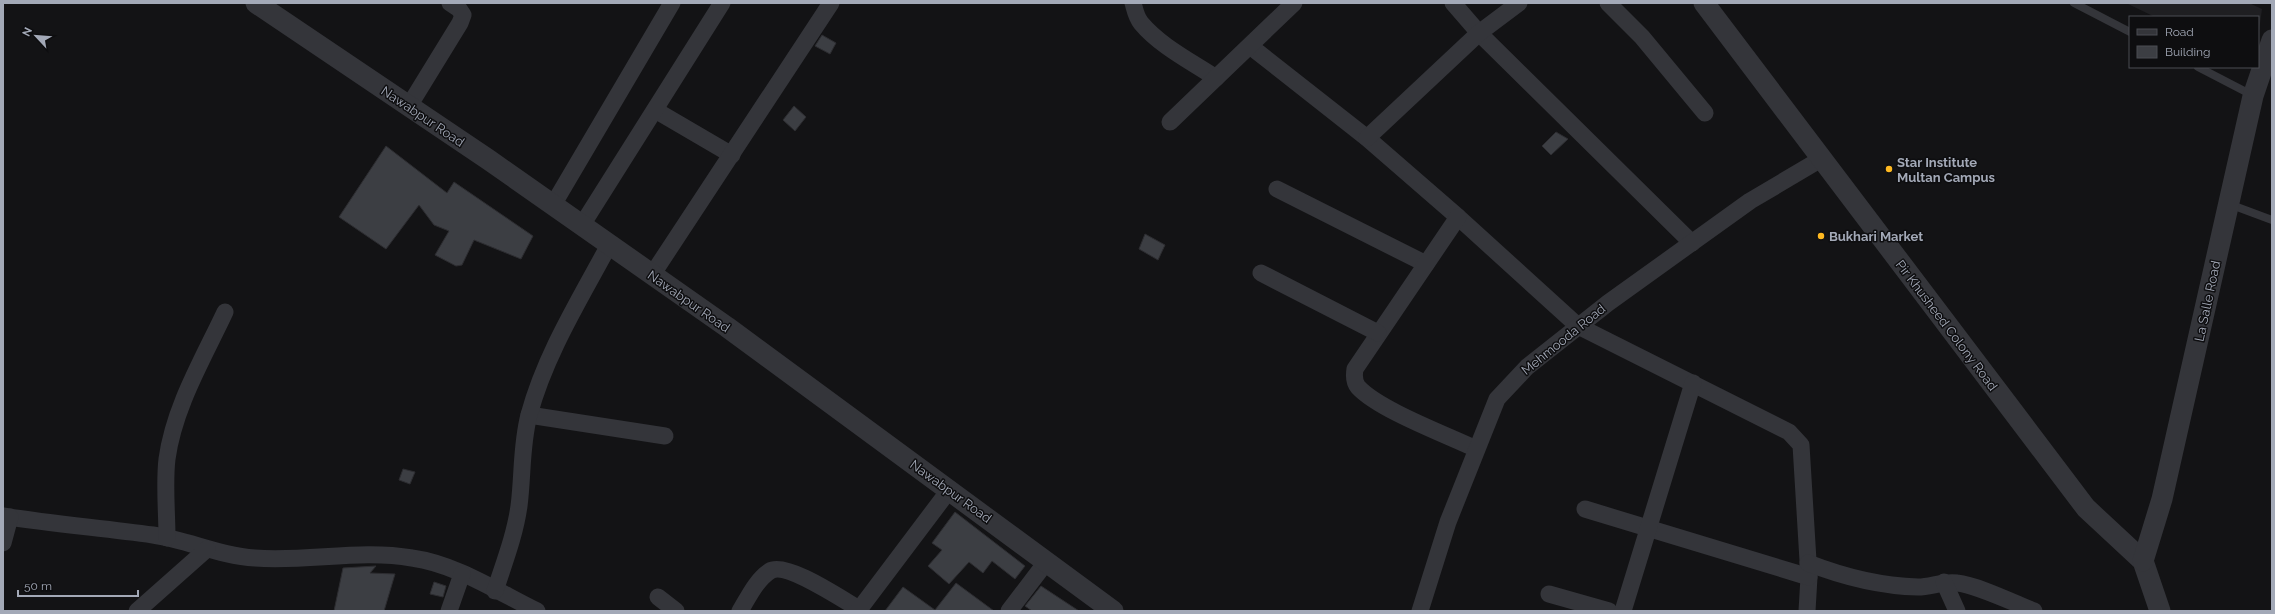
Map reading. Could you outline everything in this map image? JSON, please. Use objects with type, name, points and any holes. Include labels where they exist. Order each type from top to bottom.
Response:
[{"type":"street","name":"Nawabpur Road","points":[[256,3],[582,225],[950,490],[1113,611]]},
{"type":"street","points":[[409,106],[460,23],[463,15],[459,9],[450,3]]},
{"type":"street","points":[[553,205],[672,3]]},
{"type":"street","points":[[582,225],[722,3]]},
{"type":"street","points":[[652,275],[831,3]]},
{"type":"street","points":[[1133,3],[1136,16],[1141,23],[1162,41],[1216,78]]},
{"type":"street","points":[[1170,122],[1294,3]]},
{"type":"street","points":[[1453,3],[1479,33],[1692,243]]},
{"type":"street","points":[[1367,138],[1479,33],[1520,3]]},
{"type":"street","points":[[1608,3],[1642,37],[1705,113]]},
{"type":"street","name":"Pir Khusheed Colony Road","points":[[1704,3],[1821,160],[2086,508],[2143,561]]},
{"type":"street","name":"La Salle Road","points":[[2143,561],[2164,492],[2253,96],[2272,40]]},
{"type":"street","points":[[1250,46],[1367,138],[1458,216],[1578,326],[1789,432],[1801,446],[1809,570],[1807,611]]},
{"type":"street","points":[[655,110],[732,155]]},
{"type":"street","name":"Mehmooda Road","points":[[1420,611],[1448,522],[1476,448],[1497,399],[1506,387],[1527,367],[1578,326],[1750,201],[1821,160]]},
{"type":"street","points":[[1278,189],[1426,264]]},
{"type":"street","points":[[1458,216],[1378,333],[1355,369],[1354,378],[1358,386],[1368,395],[1401,414],[1476,448]]},
{"type":"street","points":[[495,590],[511,540],[519,506],[524,443],[530,415],[551,358],[609,245]]},
{"type":"street","points":[[1261,273],[1378,333]]},
{"type":"street","points":[[167,538],[167,460],[174,427],[181,406],[225,312]]},
{"type":"street","points":[[1623,611],[1693,383]]},
{"type":"street","points":[[530,415],[665,436]]},
{"type":"street","points":[[740,611],[761,578],[771,570],[780,570],[797,574],[858,610],[950,490]]},
{"type":"street","points":[[1585,509],[1648,528],[1809,570],[1871,582],[1924,587],[1944,582],[1958,583],[2034,611]]},
{"type":"street","points":[[3,543],[6,517],[167,538],[224,555],[256,558],[298,559],[348,554],[413,558],[450,568],[537,611]]},
{"type":"street","points":[[137,611],[207,549]]},
{"type":"street","points":[[1009,611],[1047,561]]},
{"type":"street","points":[[2143,561],[2160,611]]},
{"type":"street","points":[[449,611],[462,574]]},
{"type":"street","points":[[1944,582],[1957,611]]},
{"type":"street","points":[[1549,594],[1609,611]]},
{"type":"street","points":[[658,597],[676,611]]},
{"type":"lane","points":[[2074,3],[2129,31]]},
{"type":"lane","points":[[2200,68],[2253,96]]},
{"type":"lane","points":[[2228,203],[2272,220]]},
{"type":"shaded area","points":[[2126,3],[2249,3],[2262,9],[2259,31],[2259,16],[2153,16]]},
{"type":"building","points":[[822,35],[836,43],[830,54],[815,46]]},
{"type":"building","points":[[794,106],[806,117],[795,131],[783,120]]},
{"type":"building","points":[[1556,132],[1568,139],[1551,155],[1542,146]]},
{"type":"building","points":[[386,146],[447,193],[454,182],[533,236],[521,259],[474,240],[462,265],[456,266],[435,255],[449,231],[434,225],[419,205],[386,249],[339,217]]},
{"type":"building","points":[[1145,234],[1165,245],[1158,260],[1139,249]]},
{"type":"building","points":[[403,469],[415,472],[410,484],[399,480]]},
{"type":"building","points":[[955,512],[1025,566],[1015,579],[992,561],[983,573],[969,562],[949,584],[928,566],[942,550],[932,543]]},
{"type":"building","points":[[376,566],[370,573],[395,574],[384,611],[334,611],[343,568]]},
{"type":"building","points":[[434,582],[446,586],[443,597],[430,594]]},
{"type":"building","points":[[956,583],[994,611],[885,611],[903,587],[935,610]]},
{"type":"building","points":[[1041,586],[1079,611],[1032,611],[1025,606]]},
{"type":"place","name":"Star Institute Multan Campus","points":[[1889,169]]},
{"type":"place","name":"Bukhari Market","points":[[1821,236]]}]
